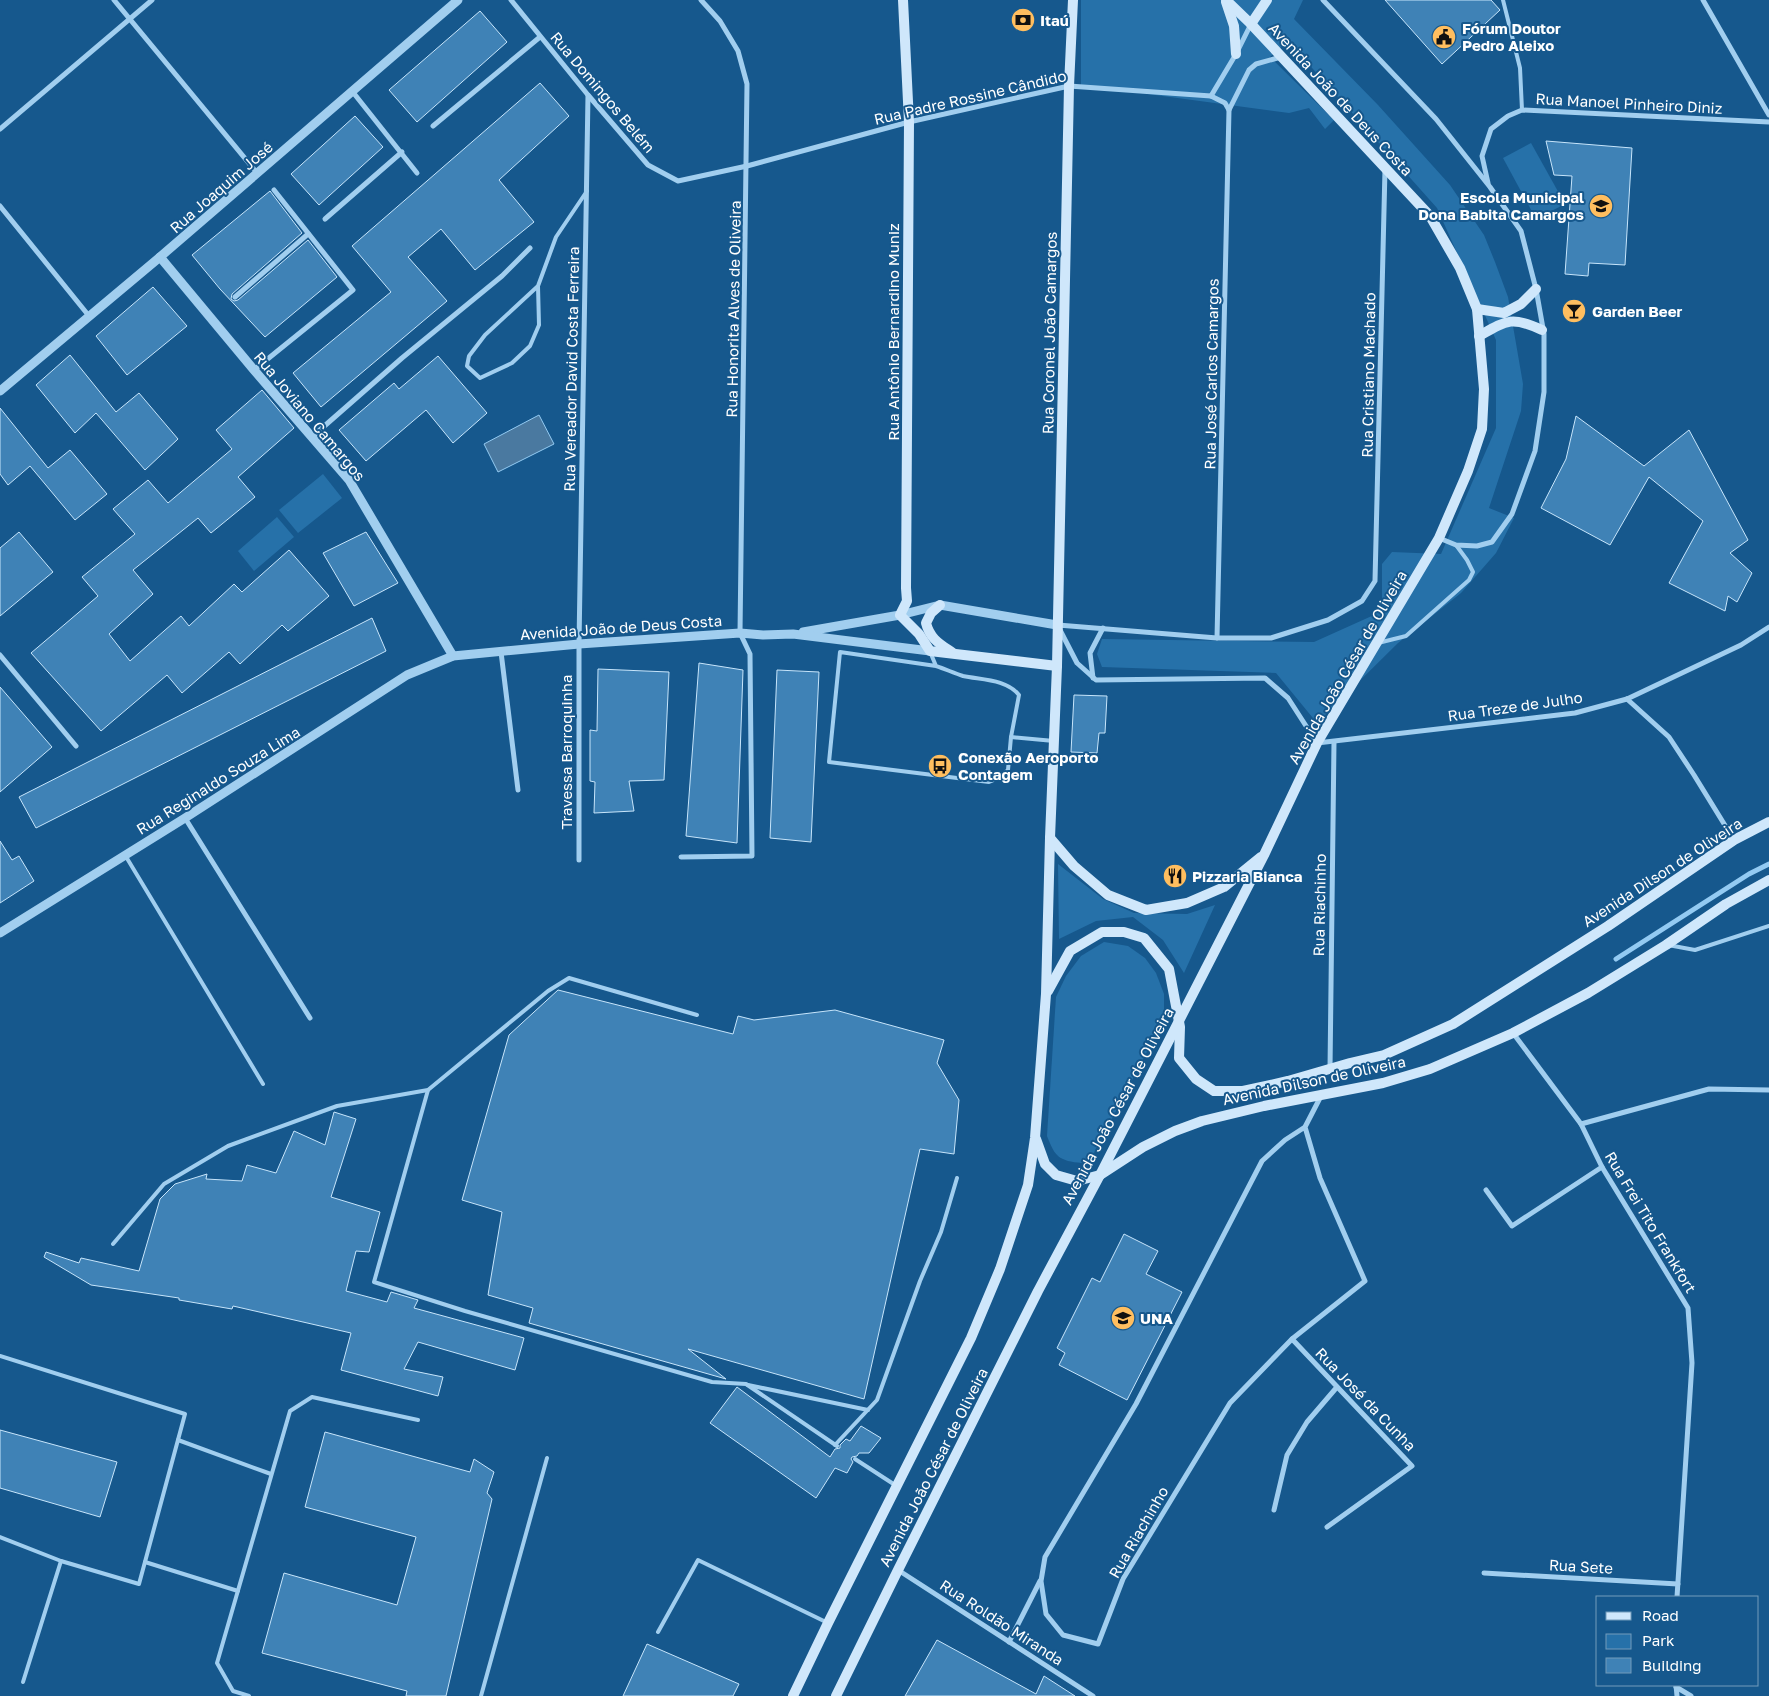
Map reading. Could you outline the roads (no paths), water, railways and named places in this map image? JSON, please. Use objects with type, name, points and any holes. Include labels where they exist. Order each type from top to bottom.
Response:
[{"type":"main road","name":"Rua Antônio Bernardino Muniz","points":[[900,615],[907,601],[909,122],[903,0]]},
{"type":"main road","name":"Rua Coronel João Camargos","points":[[1057,666],[1069,86],[1073,0]]},
{"type":"main road","name":"Avenida João de Deus Costa","points":[[1226,0],[1251,24],[1430,216],[1460,268],[1476,309],[1484,389],[1482,429],[1468,471],[1439,538]]},
{"type":"main road","points":[[1226,0],[1234,26],[1236,54]]},
{"type":"main road","points":[[1251,24],[1267,0]]},
{"type":"main road","points":[[1476,309],[1504,313],[1521,304],[1536,289]]},
{"type":"main road","points":[[1479,336],[1504,322],[1524,322],[1542,330]]},
{"type":"main road","name":"Avenida João César de Oliveira","points":[[836,1696],[1038,1290],[1100,1175],[1264,855],[1317,743],[1439,538]]},
{"type":"main road","points":[[940,604],[931,612],[926,623],[928,632],[933,640],[956,654]]},
{"type":"main road","points":[[900,615],[919,634],[930,652]]},
{"type":"main road","name":"Avenida João de Deus Costa","points":[[930,652],[1057,666]]},
{"type":"main road","name":"Avenida João César de Oliveira","points":[[794,1696],[828,1623],[971,1338],[1000,1269],[1028,1184],[1035,1138],[1046,994],[1057,666]]},
{"type":"main road","name":"Avenida Dilson de Oliveira","points":[[1046,994],[1070,950],[1102,932],[1124,932],[1144,938],[1169,969],[1179,1019],[1179,1058],[1196,1079],[1214,1091],[1243,1091],[1288,1082],[1330,1069],[1384,1056],[1453,1024],[1608,926],[1734,840],[1769,822]]},
{"type":"main road","points":[[1050,838],[1074,866],[1108,895],[1146,910],[1187,903],[1224,886],[1264,855]]},
{"type":"main road","name":"Avenida Dilson de Oliveira","points":[[1100,1175],[1143,1147],[1175,1131],[1202,1121],[1264,1106],[1383,1083],[1430,1069],[1513,1033],[1588,993],[1666,945],[1726,904],[1769,880]]},
{"type":"main road","points":[[1035,1138],[1045,1164],[1056,1175],[1077,1181],[1100,1175]]},
{"type":"street","points":[[114,0],[258,174]]},
{"type":"street","points":[[0,129],[152,0]]},
{"type":"street","name":"Rua Joaquim José","points":[[0,391],[258,174],[458,0]]},
{"type":"street","name":"Rua Domingos Belém","points":[[511,0],[588,96],[648,165],[678,181],[747,166]]},
{"type":"street","name":"Rua Honorita Alves de Oliveira","points":[[700,0],[720,21],[738,51],[747,84],[740,633]]},
{"type":"street","points":[[1323,0],[1436,119],[1488,184],[1521,232],[1536,289],[1542,330],[1544,392],[1535,451],[1512,514],[1492,542],[1477,546],[1456,545],[1439,538]]},
{"type":"street","points":[[1703,0],[1769,116]]},
{"type":"street","points":[[1229,110],[1225,103],[1211,96],[1251,24]]},
{"type":"street","points":[[433,126],[540,37]]},
{"type":"street","name":"Rua José Carlos Camargos","points":[[1217,638],[1229,110],[1249,70],[1256,64],[1281,57]]},
{"type":"street","name":"Rua Padre Rossine Cândido","points":[[747,166],[909,122],[1069,86],[1211,96]]},
{"type":"street","points":[[352,91],[417,173]]},
{"type":"street","name":"Rua Vereador David Costa Ferreira","points":[[579,644],[588,96]]},
{"type":"street","name":"Rua Manoel Pinheiro Diniz","points":[[1488,184],[1482,156],[1490,129],[1508,116],[1522,110],[1769,122]]},
{"type":"street","points":[[325,219],[402,152]]},
{"type":"street","name":"Rua Cristiano Machado","points":[[1375,581],[1386,168]]},
{"type":"street","points":[[254,370],[353,290],[274,190]]},
{"type":"street","points":[[0,206],[89,316]]},
{"type":"street","points":[[235,297],[308,234]]},
{"type":"street","points":[[313,436],[402,358],[502,276],[530,248]]},
{"type":"street","name":"Rua Joviano Camargos","points":[[160,257],[349,480],[452,656]]},
{"type":"street","name":"Avenida João de Deus Costa","points":[[452,656],[579,644],[740,633],[763,635],[792,634],[900,615],[940,604],[1057,625],[1217,638],[1271,638],[1328,620],[1362,601],[1375,581]]},
{"type":"street","points":[[1057,625],[1077,663],[1096,680],[1265,678],[1288,698],[1317,743]]},
{"type":"street","name":"Rua Treze de Julho","points":[[1317,743],[1575,713],[1627,699],[1740,645],[1769,627]]},
{"type":"street","points":[[1094,678],[1090,653],[1103,628]]},
{"type":"street","points":[[681,857],[752,856],[750,654],[740,633]]},
{"type":"street","name":"Avenida João de Deus Costa","points":[[792,634],[930,652]]},
{"type":"street","name":"Travessa Barroquinha","points":[[579,644],[579,860]]},
{"type":"street","points":[[501,652],[518,790]]},
{"type":"street","points":[[0,655],[76,746]]},
{"type":"street","name":"Rua Reginaldo Souza Lima","points":[[0,932],[185,818],[407,675],[452,656]]},
{"type":"street","points":[[1627,699],[1669,737],[1734,840]]},
{"type":"street","name":"Rua Riachinho","points":[[1330,1069],[1334,742]]},
{"type":"street","points":[[185,818],[310,1018]]},
{"type":"street","name":"Rua Frei Tito Frankfort","points":[[1513,1033],[1580,1124],[1602,1166],[1688,1308],[1692,1363],[1677,1596]]},
{"type":"street","points":[[1580,1124],[1709,1089],[1769,1090]]},
{"type":"street","name":"Rua Riachinho","points":[[1304,1127],[1320,1178],[1365,1280],[1292,1339],[1230,1403],[1123,1579],[1098,1644],[1063,1635],[1046,1614],[1040,1581],[1045,1557],[1136,1404],[1262,1161],[1285,1140],[1304,1127],[1321,1096]]},
{"type":"street","points":[[1486,1190],[1512,1226],[1602,1166]]},
{"type":"street","name":"Rua José da Cunha","points":[[1292,1339],[1412,1466],[1327,1527]]},
{"type":"street","points":[[1274,1510],[1287,1455],[1308,1422],[1338,1387]]},
{"type":"street","name":"Rua Roldão Miranda","points":[[898,1570],[1093,1696]]},
{"type":"street","name":"Rua Sete","points":[[1484,1573],[1678,1584]]},
{"type":"street","points":[[1009,1642],[1040,1581]]},
{"type":"street","points":[[1676,1686],[1677,1696]]},
{"type":"street","points":[[1676,1686],[1691,1696]]},
{"type":"lane","points":[[1503,0],[1520,68],[1522,110]]},
{"type":"lane","points":[[538,286],[485,336],[468,356],[467,366],[480,378],[512,362],[530,346],[539,325],[538,286],[556,236],[587,191]]},
{"type":"lane","points":[[1376,644],[1406,636],[1469,580],[1473,572],[1456,545]]},
{"type":"lane","points":[[840,652],[936,666],[962,675],[1003,684],[1013,688],[1019,695],[1010,737],[1008,770],[1001,777],[989,782],[829,762],[840,652]]},
{"type":"lane","points":[[930,652],[936,666]]},
{"type":"lane","points":[[1010,737],[1054,741]]},
{"type":"lane","points":[[125,855],[263,1084]]},
{"type":"lane","points":[[1666,945],[1695,950],[1769,926]]},
{"type":"lane","points":[[113,1244],[164,1184],[228,1146],[338,1106],[428,1090],[548,991],[569,978],[698,1015]]},
{"type":"lane","points":[[428,1090],[374,1282],[465,1311],[712,1382],[746,1384],[868,1410]]},
{"type":"lane","points":[[746,1384],[836,1446],[878,1400],[920,1281],[942,1232],[957,1178]]},
{"type":"lane","points":[[0,1356],[185,1414],[139,1584],[61,1561],[0,1537]]},
{"type":"lane","points":[[249,1696],[233,1691],[217,1664],[290,1411],[312,1398],[418,1420]]},
{"type":"lane","points":[[178,1440],[272,1474]]},
{"type":"lane","points":[[481,1696],[547,1458]]},
{"type":"lane","points":[[855,1459],[897,1487]]},
{"type":"lane","points":[[658,1632],[698,1560],[828,1623]]},
{"type":"lane","points":[[23,1682],[61,1561]]},
{"type":"lane","points":[[145,1562],[238,1591]]},
{"type":"waterway","points":[[1616,959],[1749,874],[1769,864]]},
{"type":"place","name":"Itaú","points":[[1023,20]]},
{"type":"place","name":"Fórum Doutor Pedro Aleixo","points":[[1444,37]]},
{"type":"place","name":"Escola Municipal Dona Babita Camargos","points":[[1601,206]]},
{"type":"place","name":"Garden Beer","points":[[1574,311]]},
{"type":"place","name":"Conexão Aeroporto Contagem","points":[[940,766]]},
{"type":"place","name":"Pizzaria Bianca","points":[[1175,876]]},
{"type":"place","name":"UNA","points":[[1123,1318]]}]
